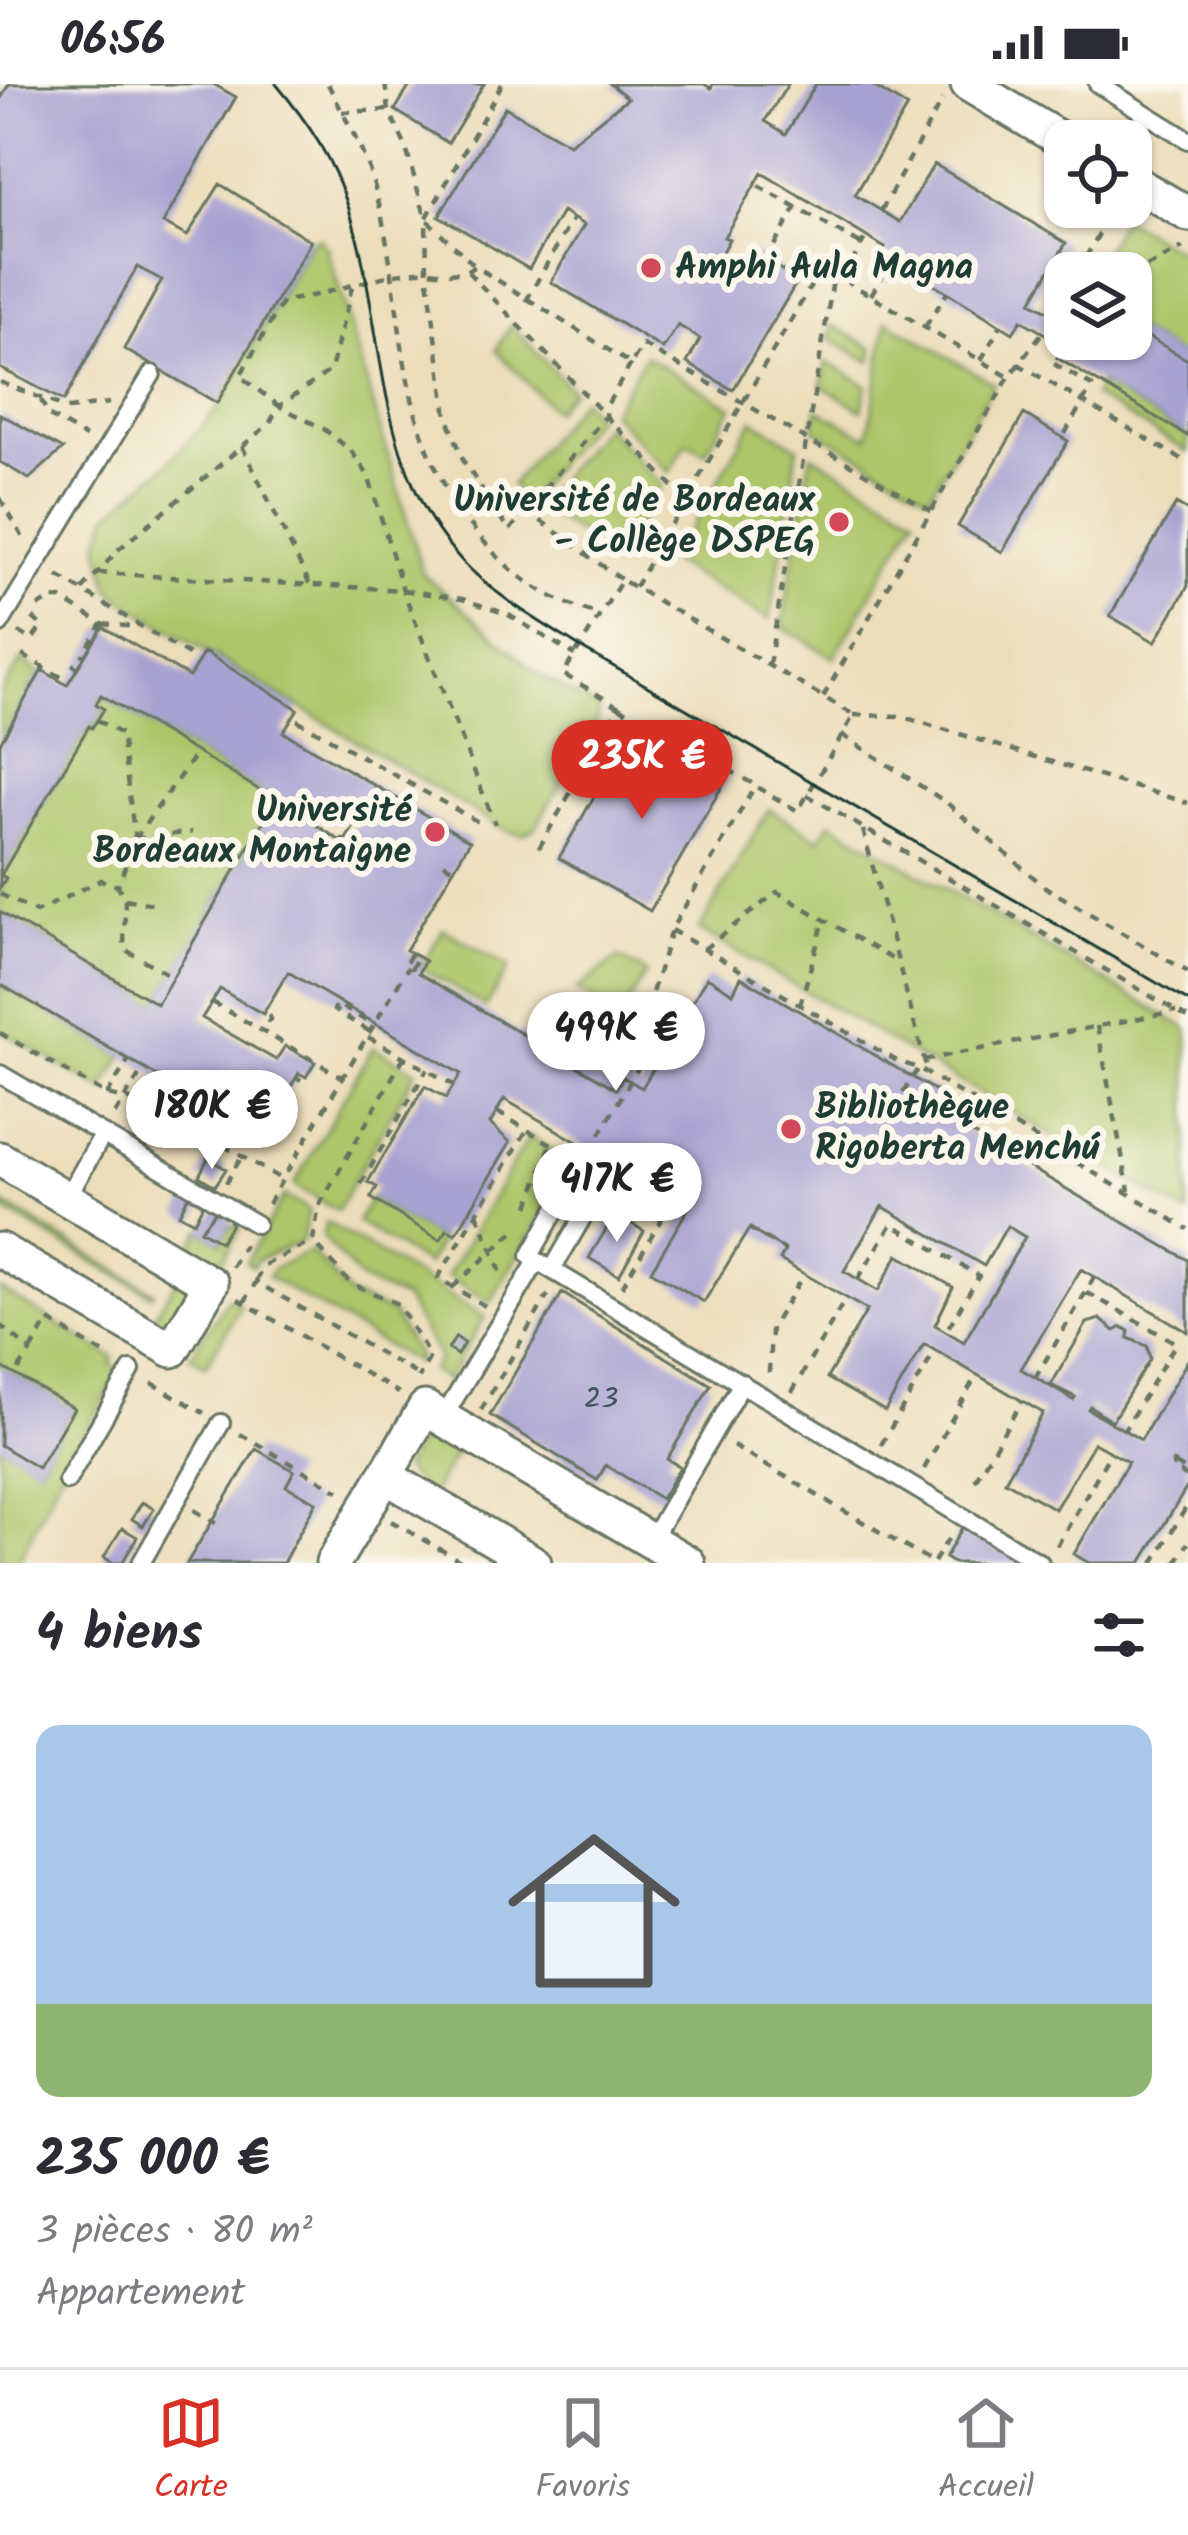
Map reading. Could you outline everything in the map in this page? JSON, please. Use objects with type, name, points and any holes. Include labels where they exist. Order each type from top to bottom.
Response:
[{"type":"street","points":[[968,84],[1044,129]]},
{"type":"street","points":[[1152,193],[1188,214]]},
{"type":"street","points":[[0,1159],[215,1286],[172,1350],[0,1250]]},
{"type":"street","points":[[332,1563],[385,1476],[442,1406],[651,1550],[688,1563]]},
{"type":"street","points":[[385,1476],[534,1563]]},
{"type":"lane","points":[[1098,84],[1188,140]]},
{"type":"lane","points":[[0,624],[152,374]]},
{"type":"lane","points":[[0,1074],[256,1224]]},
{"type":"lane","points":[[67,1198],[104,1134]]},
{"type":"lane","points":[[582,1163],[530,1256],[1044,1563]]},
{"type":"lane","points":[[442,1406],[550,1269],[614,1163]]},
{"type":"lane","points":[[67,1481],[131,1370]]},
{"type":"lane","points":[[651,1550],[742,1383]]},
{"type":"lane","points":[[141,1563],[221,1423]]},
{"type":"path","points":[[328,84],[363,150],[377,195],[417,426],[438,476],[493,552],[518,575],[561,605],[600,614]]},
{"type":"path","points":[[385,84],[389,110],[405,145],[426,219],[427,272],[447,416],[464,462],[509,531],[606,416],[607,405],[643,345],[932,511]]},
{"type":"path","points":[[426,219],[502,84]]},
{"type":"path","points":[[880,211],[950,84]]},
{"type":"path","points":[[342,112],[389,110]]},
{"type":"path","points":[[758,186],[862,245]]},
{"type":"path","points":[[766,261],[802,198]]},
{"type":"path","points":[[526,301],[573,218]]},
{"type":"path","points":[[426,219],[475,266],[631,364]]},
{"type":"path","points":[[843,279],[866,236]]},
{"type":"path","points":[[1152,264],[1183,248]]},
{"type":"path","points":[[871,295],[892,259]]},
{"type":"path","points":[[475,266],[467,272],[427,272],[283,301],[240,376],[279,406],[324,429],[351,452],[368,475],[403,590],[495,824]]},
{"type":"path","points":[[635,587],[822,267],[1010,376]]},
{"type":"path","points":[[467,272],[686,500]]},
{"type":"path","points":[[769,665],[834,274]]},
{"type":"path","points":[[82,590],[119,549],[269,424],[279,406],[331,370],[352,287]]},
{"type":"path","points":[[925,327],[947,292]]},
{"type":"path","points":[[981,360],[1000,325]]},
{"type":"path","points":[[823,697],[1010,376],[1042,333]]},
{"type":"path","points":[[1018,364],[1188,463]]},
{"type":"path","points":[[1054,364],[1092,386],[1063,437]]},
{"type":"path","points":[[0,382],[69,409],[136,399]]},
{"type":"path","points":[[41,400],[48,415],[106,448]]},
{"type":"path","points":[[242,446],[310,585]]},
{"type":"path","points":[[0,498],[38,563],[192,657]]},
{"type":"path","points":[[526,510],[622,580],[854,716],[900,716],[1188,803]]},
{"type":"path","points":[[98,573],[403,590],[463,599],[507,614],[575,656]]},
{"type":"path","points":[[622,580],[563,674],[798,811],[854,716]]},
{"type":"path","points":[[32,640],[42,626],[31,619],[50,598],[61,599],[99,622],[143,628]]},
{"type":"path","points":[[86,656],[82,655],[106,605]]},
{"type":"path","points":[[22,655],[70,682]]},
{"type":"path","points":[[539,848],[620,707]]},
{"type":"path","points":[[97,720],[122,734],[135,839]]},
{"type":"path","points":[[297,720],[480,823]]},
{"type":"path","points":[[842,735],[947,803],[1046,887],[1188,971]]},
{"type":"path","points":[[173,976],[124,949],[124,899],[118,886],[135,839],[197,752]]},
{"type":"path","points":[[597,1139],[653,1042],[642,1026],[671,931],[755,786]]},
{"type":"path","points":[[807,795],[1188,1018]]},
{"type":"path","points":[[862,826],[928,1074]]},
{"type":"path","points":[[135,839],[192,832]]},
{"type":"path","points":[[444,863],[453,869]]},
{"type":"path","points":[[0,894],[36,912],[101,880],[118,886]]},
{"type":"path","points":[[704,949],[776,892],[899,963]]},
{"type":"path","points":[[124,899],[153,904]]},
{"type":"path","points":[[800,1005],[824,920]]},
{"type":"path","points":[[671,931],[897,1061],[918,1067],[1188,1229]]},
{"type":"path","points":[[414,955],[411,969],[408,967],[215,1286],[442,1406]]},
{"type":"path","points":[[212,1003],[343,1078]]},
{"type":"path","points":[[371,1031],[334,1010],[337,1004],[404,1057],[454,1085]]},
{"type":"path","points":[[259,1011],[256,1014],[266,1018]]},
{"type":"path","points":[[924,1060],[1176,1011]]},
{"type":"path","points":[[1097,1026],[1130,1194]]},
{"type":"path","points":[[0,1033],[107,1095],[153,1105],[283,1180]]},
{"type":"path","points":[[313,1241],[319,1206],[404,1057]]},
{"type":"path","points":[[107,1095],[128,1059]]},
{"type":"path","points":[[903,1093],[918,1067]]},
{"type":"path","points":[[125,1099],[143,1068]]},
{"type":"path","points":[[361,1184],[427,1070]]},
{"type":"path","points":[[176,1087],[177,1099]]},
{"type":"path","points":[[153,1105],[187,1097],[266,1142],[269,1137],[263,1133]]},
{"type":"path","points":[[497,1112],[582,1163]]},
{"type":"path","points":[[438,1278],[527,1130]]},
{"type":"path","points":[[453,1287],[523,1224],[550,1144]]},
{"type":"path","points":[[225,1186],[242,1156]]},
{"type":"path","points":[[611,1305],[680,1187]]},
{"type":"path","points":[[477,1213],[504,1280]]},
{"type":"path","points":[[858,1279],[892,1224],[979,1276],[946,1331]]},
{"type":"path","points":[[749,1228],[785,1250]]},
{"type":"path","points":[[244,1303],[263,1266],[313,1241]]},
{"type":"path","points":[[313,1241],[350,1283],[398,1304],[430,1357],[442,1406]]},
{"type":"path","points":[[442,1406],[550,1269]]},
{"type":"path","points":[[775,1403],[771,1328],[804,1274]]},
{"type":"path","points":[[1035,1378],[1094,1277]]},
{"type":"path","points":[[256,1282],[442,1406]]},
{"type":"path","points":[[1086,1292],[1176,1343],[1124,1430]]},
{"type":"path","points":[[775,1403],[846,1298]]},
{"type":"path","points":[[15,1375],[49,1321],[464,1563]]},
{"type":"path","points":[[0,1325],[31,1351]]},
{"type":"path","points":[[872,1462],[935,1351]]},
{"type":"path","points":[[914,1486],[976,1375]]},
{"type":"path","points":[[975,1480],[1022,1401]]},
{"type":"path","points":[[712,1434],[934,1563],[962,1516]]},
{"type":"path","points":[[1044,1563],[1111,1452]]},
{"type":"path","points":[[1171,1461],[1188,1474]]},
{"type":"path","points":[[1153,1563],[1188,1504]]},
{"type":"path","points":[[1176,1563],[1188,1543]]},
{"type":"green space","points":[[1116,228],[1139,228],[1188,256],[1188,360],[1152,339],[1152,252],[1103,252]]},
{"type":"green space","points":[[319,238],[327,248],[423,574],[538,674],[599,708],[598,720],[535,828],[528,832],[502,828],[126,603],[109,587],[99,543],[109,514],[161,470],[217,410],[311,241]]},
{"type":"green space","points":[[887,321],[994,384],[929,496],[814,429],[817,409],[868,437]]},
{"type":"green space","points":[[511,325],[572,390],[554,411],[496,350]]},
{"type":"green space","points":[[832,325],[873,348],[871,362],[829,339]]},
{"type":"green space","points":[[645,356],[732,407],[705,453],[687,442],[669,473],[611,412]]},
{"type":"green space","points":[[826,362],[867,385],[862,410],[822,386]]},
{"type":"green space","points":[[1100,384],[1188,436],[1188,452],[1093,396]]},
{"type":"green space","points":[[581,399],[596,416],[526,501],[511,485]]},
{"type":"green space","points":[[753,420],[798,447],[770,620],[671,562]]},
{"type":"green space","points":[[604,425],[662,485],[619,557],[536,507]]},
{"type":"green space","points":[[811,454],[916,516],[834,658],[782,627]]},
{"type":"green space","points":[[22,660],[40,673],[0,743],[0,693]]},
{"type":"green space","points":[[101,695],[276,800],[157,1004],[0,912],[0,888],[6,878],[1,875],[89,726],[93,727],[104,709],[96,704]]},
{"type":"green space","points":[[769,809],[820,839],[830,822],[1188,1029],[1188,1214],[699,930]]},
{"type":"green space","points":[[443,929],[509,967],[486,1007],[421,968]]},
{"type":"green space","points":[[619,957],[646,973],[622,1015],[576,990]]},
{"type":"green space","points":[[0,984],[123,1056],[103,1090],[0,1030]]},
{"type":"green space","points":[[575,1006],[641,1044],[619,1084],[552,1045]]},
{"type":"green space","points":[[373,1047],[416,1071],[337,1211],[294,1185]]},
{"type":"green space","points":[[529,1136],[572,1163],[490,1303],[447,1276]]},
{"type":"green space","points":[[284,1196],[309,1210],[302,1241],[257,1260],[253,1267],[246,1262]]},
{"type":"green space","points":[[371,1198],[440,1240],[427,1265],[357,1222]]},
{"type":"green space","points":[[0,1202],[154,1292],[0,1208]]},
{"type":"green space","points":[[326,1222],[485,1317],[447,1381],[431,1371],[439,1358],[405,1299],[362,1281],[322,1237]]},
{"type":"green space","points":[[231,1224],[240,1229],[221,1263],[191,1246],[200,1230],[221,1242]]},
{"type":"green space","points":[[311,1251],[350,1296],[391,1312],[418,1357],[416,1363],[268,1277],[274,1268]]},
{"type":"green space","points":[[181,1273],[191,1285],[167,1332],[145,1330]]},
{"type":"green space","points":[[0,1289],[114,1358],[111,1364],[121,1371],[57,1480],[18,1563],[0,1563],[0,1445],[39,1467],[73,1409],[0,1366]]},
{"type":"green space","points":[[228,1298],[241,1305],[206,1366],[190,1356]]},
{"type":"green space","points":[[444,1431],[463,1441],[430,1497],[403,1469],[425,1432]]},
{"type":"building","points":[[9,84],[213,84],[236,97],[163,223],[187,236],[220,184],[311,241],[217,403],[124,349],[162,280],[137,267],[64,401],[0,368],[0,100]]},
{"type":"building","points":[[411,84],[484,84],[448,143],[395,110]]},
{"type":"building","points":[[610,84],[704,84],[711,88],[713,84],[788,84],[765,121],[786,134],[816,84],[870,84],[907,107],[855,195],[900,222],[934,164],[1066,243],[1061,252],[1044,252],[1044,280],[1031,302],[1044,309],[1044,333],[1021,320],[1013,333],[762,173],[724,237],[729,239],[718,259],[741,273],[753,253],[798,280],[733,390],[687,363],[700,339],[678,325],[663,349],[551,282],[584,225],[562,212],[529,269],[439,216],[505,107],[569,144],[628,98]]},
{"type":"building","points":[[1152,339],[1188,360],[1188,436],[1060,360],[1152,360]]},
{"type":"building","points":[[0,414],[63,449],[29,479],[0,462]]},
{"type":"building","points":[[1024,414],[1068,441],[1002,552],[958,526]]},
{"type":"building","points":[[1176,504],[1188,511],[1188,586],[1155,642],[1110,616]]},
{"type":"building","points":[[103,627],[189,677],[204,652],[298,709],[283,732],[470,841],[406,950],[425,961],[418,973],[616,1089],[623,1077],[642,1088],[707,977],[733,993],[741,977],[946,1097],[937,1113],[1188,1260],[1188,1332],[1081,1269],[1021,1369],[1073,1400],[1075,1397],[1051,1385],[1087,1323],[1100,1319],[1115,1331],[1122,1327],[1129,1331],[1128,1338],[1147,1346],[1150,1359],[1112,1421],[1088,1409],[1141,1440],[1188,1360],[1188,1485],[1141,1563],[1089,1563],[1074,1554],[1128,1462],[1094,1443],[1055,1509],[1005,1481],[1043,1413],[924,1344],[885,1411],[827,1378],[867,1310],[780,1260],[785,1250],[749,1229],[704,1302],[651,1271],[695,1197],[663,1178],[657,1189],[504,1099],[490,1124],[510,1142],[456,1234],[447,1230],[440,1240],[371,1198],[377,1187],[368,1182],[425,1086],[446,1098],[461,1074],[288,972],[263,1014],[220,989],[202,1018],[276,1060],[285,1046],[315,1062],[306,1077],[299,1073],[261,1137],[0,984],[0,912],[157,1004],[276,800],[101,695],[96,704],[104,709],[89,726],[1,875],[6,878],[0,888],[0,743],[42,670],[67,685]],"holes":[[[327,804],[357,822],[346,839],[339,840],[315,824]],[[882,1206],[984,1266],[1007,1226],[1025,1237],[964,1342],[935,1325],[953,1287],[898,1255],[878,1291],[844,1271]]]},
{"type":"building","points":[[630,734],[689,774],[699,758],[728,776],[650,911],[559,858]]},
{"type":"building","points":[[208,1158],[226,1169],[215,1186],[199,1176]]},
{"type":"building","points":[[190,1192],[207,1196],[194,1222],[179,1214]]},
{"type":"building","points":[[221,1204],[231,1224],[220,1242],[200,1230]]},
{"type":"building","points":[[615,1214],[644,1231],[619,1276],[589,1258]]},
{"type":"building","points":[[562,1293],[711,1385],[667,1459],[680,1467],[661,1499],[606,1465],[597,1480],[490,1415]]},
{"type":"building","points":[[456,1337],[464,1343],[457,1355],[448,1349]]},
{"type":"building","points":[[0,1366],[74,1408],[38,1468],[0,1445]]},
{"type":"building","points":[[256,1449],[294,1471],[286,1486],[316,1502],[283,1563],[187,1563]]},
{"type":"building","points":[[142,1502],[154,1509],[143,1526],[132,1519]]},
{"type":"building","points":[[963,1526],[1026,1563],[953,1563],[945,1558]]},
{"type":"building","points":[[122,1528],[137,1537],[122,1563],[113,1563],[104,1557]]},
{"type":"tram line","points":[[276,84],[319,143],[343,191],[361,254],[397,438],[433,523],[462,561],[503,597],[580,647],[1188,1001]]},
{"type":"place","name":"Amphi Aula Magna","points":[[651,268]]},
{"type":"place","name":"Université de Bordeaux - Collège DSPEG","points":[[839,522]]},
{"type":"place","name":"Université Bordeaux Montaigne","points":[[435,832]]},
{"type":"place","name":"Bibliothèque Rigoberta Menchú","points":[[791,1129]]}]
